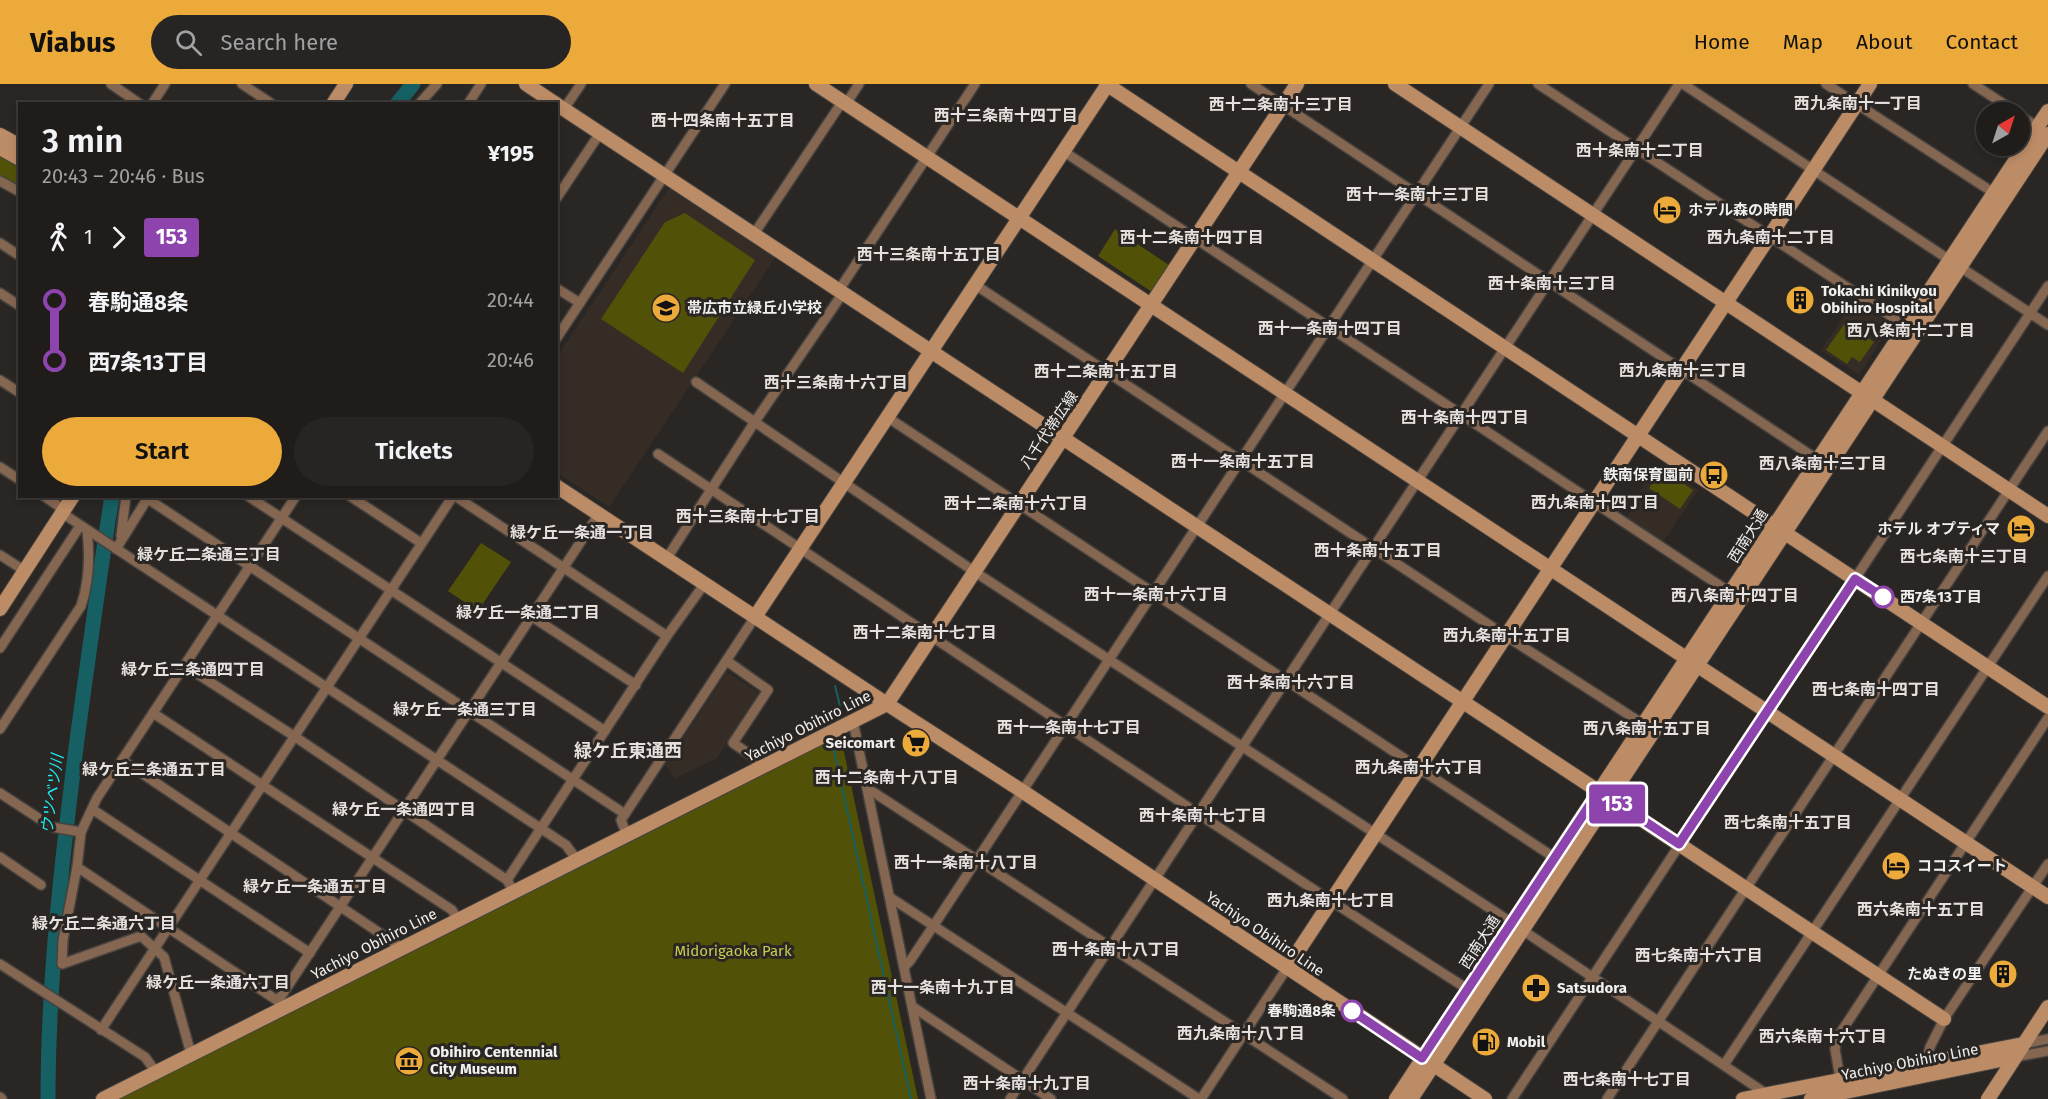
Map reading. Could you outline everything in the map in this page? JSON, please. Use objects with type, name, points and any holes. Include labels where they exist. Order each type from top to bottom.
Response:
[{"type":"street","points":[[111,84],[137,102]]},
{"type":"street","points":[[125,94],[132,84]]},
{"type":"street","points":[[153,102],[165,84]]},
{"type":"street","points":[[242,84],[269,102]]},
{"type":"street","points":[[334,102],[346,84]]},
{"type":"street","points":[[421,102],[437,84]]},
{"type":"street","points":[[469,102],[481,84]]},
{"type":"street","points":[[526,84],[553,102]]},
{"type":"street","points":[[558,104],[581,84]]},
{"type":"street","points":[[558,336],[725,84]]},
{"type":"street","points":[[816,84],[2048,897]]},
{"type":"street","points":[[754,234],[859,84]]},
{"type":"street","points":[[667,558],[975,84]]},
{"type":"street","points":[[627,835],[621,820],[1107,84],[2048,707]]},
{"type":"street","points":[[1251,84],[1818,460]]},
{"type":"street","name":"八千代帯広線","points":[[887,704],[1297,84]]},
{"type":"street","points":[[1395,84],[2048,516]]},
{"type":"street","points":[[904,967],[934,926],[1489,84]]},
{"type":"street","points":[[1538,84],[1906,326]]},
{"type":"street","points":[[1010,1099],[1681,84],[2048,325]]},
{"type":"street","points":[[1826,84],[1994,194]]},
{"type":"street","points":[[891,898],[1200,1099],[1870,84]]},
{"type":"street","points":[[1973,84],[2000,102]]},
{"type":"street","points":[[558,106],[1944,1019]]},
{"type":"street","name":"西南大通","points":[[1396,1099],[1428,1062],[1518,927],[1555,858],[1643,724],[1691,662],[1955,263],[2045,132],[2048,111]]},
{"type":"street","points":[[2030,122],[2045,132]]},
{"type":"street","name":"西南大通","points":[[1411,1099],[1428,1062],[1469,990],[1611,800],[1731,593],[1779,529],[1818,460],[1868,396],[1906,326],[1955,263],[1994,194],[2045,132]]},
{"type":"street","points":[[558,196],[600,133]]},
{"type":"street","points":[[0,135],[18,145]]},
{"type":"street","points":[[0,148],[18,158]]},
{"type":"street","points":[[1063,151],[1731,593]]},
{"type":"street","points":[[0,181],[18,191]]},
{"type":"street","points":[[0,243],[18,255]]},
{"type":"street","points":[[975,284],[1506,636],[1643,724]]},
{"type":"street","points":[[1512,1099],[2048,286]]},
{"type":"street","points":[[558,289],[580,303]]},
{"type":"street","points":[[0,293],[18,305]]},
{"type":"street","points":[[0,380],[18,392]]},
{"type":"street","points":[[696,382],[975,572],[1518,927],[1770,1097]]},
{"type":"street","points":[[886,417],[1555,858]]},
{"type":"street","points":[[1607,1099],[2048,431]]},
{"type":"street","points":[[658,454],[1065,726],[1469,990]]},
{"type":"street","points":[[0,467],[18,479]]},
{"type":"street","points":[[558,487],[887,704]]},
{"type":"street","points":[[46,498],[87,531],[566,845],[577,860]]},
{"type":"street","points":[[0,609],[72,498]]},
{"type":"street","points":[[121,539],[126,498]]},
{"type":"street","points":[[115,548],[149,498],[625,814]]},
{"type":"street","points":[[251,498],[605,731]]},
{"type":"street","points":[[191,1054],[164,957],[141,936],[62,964],[63,940],[77,867],[79,832],[122,760],[295,498]]},
{"type":"street","points":[[353,498],[421,543]]},
{"type":"street","points":[[101,1030],[453,498]]},
{"type":"street","points":[[457,498],[667,636]]},
{"type":"street","points":[[77,867],[280,1004],[309,953],[599,514]]},
{"type":"street","points":[[0,648],[87,531]]},
{"type":"street","points":[[0,729],[81,606],[90,555],[87,531]]},
{"type":"street","points":[[0,555],[25,571]]},
{"type":"street","points":[[1724,1065],[2048,576]]},
{"type":"street","points":[[185,666],[404,810],[511,886],[541,830],[573,780],[667,636],[705,583]]},
{"type":"street","points":[[531,616],[636,685]]},
{"type":"street","points":[[727,661],[768,690],[733,743],[752,756],[760,768]]},
{"type":"street","name":"Yachiyo Obihiro Line","points":[[104,1099],[280,1004],[458,920],[511,886],[577,860],[887,704],[1023,791],[1485,1099]]},
{"type":"street","points":[[153,713],[452,910],[458,920]]},
{"type":"street","points":[[1841,1087],[1835,1049],[1839,1035],[2048,718]]},
{"type":"street","points":[[853,721],[931,1099]]},
{"type":"street","points":[[122,760],[402,948]]},
{"type":"street","points":[[867,788],[1343,1099]]},
{"type":"street","points":[[0,793],[56,828],[79,832]]},
{"type":"street","points":[[92,809],[309,953]]},
{"type":"street","points":[[1,861],[41,885]]},
{"type":"street","points":[[1928,1069],[1930,1047],[1944,1019],[2048,864]]},
{"type":"street","points":[[0,964],[145,1057],[156,1072]]},
{"type":"street","points":[[913,1007],[1051,1099]]},
{"type":"street","points":[[1988,1099],[2048,1007]]},
{"type":"street","points":[[2023,1044],[2048,1039]]},
{"type":"street","name":"Yachiyo Obihiro Line","points":[[1743,1099],[1841,1087],[1928,1069],[2023,1044]]},
{"type":"street","points":[[2015,1057],[2048,1051]]},
{"type":"street","name":"Yachiyo Obihiro Line","points":[[1928,1069],[2015,1057]]},
{"type":"street","name":"Yachiyo Obihiro Line","points":[[1811,1099],[1841,1087]]},
{"type":"shaded area","name":"帯広市立緑丘小学校","points":[[669,188],[775,258],[609,507],[558,474],[558,355]]},
{"type":"shaded area","points":[[1855,300],[1891,325],[1859,375],[1821,350]]},
{"type":"shaded area","points":[[1658,464],[1698,490],[1663,542],[1626,518],[1631,510],[1628,508]]},
{"type":"shaded area","points":[[727,672],[761,694],[716,759],[675,778],[665,765]]},
{"type":"green space","points":[[0,154],[18,164],[18,187],[0,176]]},
{"type":"green space","points":[[685,213],[755,260],[683,373],[601,319],[665,222]]},
{"type":"green space","points":[[1115,229],[1169,265],[1152,292],[1098,256]]},
{"type":"green space","points":[[1845,323],[1874,342],[1860,362],[1852,357],[1847,364],[1826,350]]},
{"type":"green space","points":[[1662,469],[1693,490],[1680,509],[1649,488]]},
{"type":"green space","points":[[481,543],[511,562],[478,611],[448,591]]},
{"type":"green space","name":"Midorigaoka Park","points":[[840,733],[918,1099],[108,1099]]},
{"type":"waterway","name":"ウツベツ川","points":[[399,102],[413,84]]},
{"type":"waterway","name":"ウツベツ川","points":[[48,1099],[50,1009],[61,874],[77,740],[112,498]]},
{"type":"waterway","points":[[835,686],[841,710],[839,722]]},
{"type":"waterway","points":[[836,736],[834,751],[911,1099]]},
{"type":"bus line","name":"153","points":[[1352,1011],[1422,1058],[1599,791],[1679,844],[1855,579],[1883,597]]},
{"type":"place","name":"ホテル森の時間","points":[[1667,210]]},
{"type":"place","name":"Tokachi Kinikyou Obihiro Hospital","points":[[1800,300]]},
{"type":"place","name":"帯広市立緑丘小学校","points":[[666,308]]},
{"type":"place","name":"鉄南保育園前","points":[[1714,475]]},
{"type":"place","name":"ホテル オプティマ","points":[[2021,529]]},
{"type":"place","name":"西7条13丁目","points":[[1883,597]]},
{"type":"place","name":"Seicomart","points":[[916,743]]},
{"type":"place","name":"ココスイート","points":[[1896,866]]},
{"type":"place","name":"たぬきの里","points":[[2003,974]]},
{"type":"place","name":"Satsudora","points":[[1536,988]]},
{"type":"place","name":"春駒通8条","points":[[1352,1011]]},
{"type":"place","name":"Mobil","points":[[1486,1042]]},
{"type":"place","name":"Obihiro Centennial City Museum","points":[[409,1061]]},
{"type":"district","name":"西九条南十一丁目","points":[[1858,103]]},
{"type":"district","name":"西十二条南十三丁目","points":[[1281,104]]},
{"type":"district","name":"西十三条南十四丁目","points":[[1006,115]]},
{"type":"district","name":"西十四条南十五丁目","points":[[723,120]]},
{"type":"district","name":"西十条南十二丁目","points":[[1640,150]]},
{"type":"district","name":"西十一条南十三丁目","points":[[1418,194]]},
{"type":"district","name":"西十二条南十四丁目","points":[[1192,237]]},
{"type":"district","name":"西九条南十二丁目","points":[[1771,237]]},
{"type":"district","name":"西十三条南十五丁目","points":[[929,254]]},
{"type":"district","name":"西十条南十三丁目","points":[[1552,283]]},
{"type":"district","name":"西十一条南十四丁目","points":[[1330,328]]},
{"type":"district","name":"西八条南十二丁目","points":[[1911,330]]},
{"type":"district","name":"西九条南十三丁目","points":[[1683,370]]},
{"type":"district","name":"西十二条南十五丁目","points":[[1106,371]]},
{"type":"district","name":"西十三条南十六丁目","points":[[836,382]]},
{"type":"district","name":"西十条南十四丁目","points":[[1465,417]]},
{"type":"district","name":"西十一条南十五丁目","points":[[1243,461]]},
{"type":"district","name":"西八条南十三丁目","points":[[1823,463]]},
{"type":"district","name":"西九条南十四丁目","points":[[1595,502]]},
{"type":"district","name":"西十二条南十六丁目","points":[[1016,503]]},
{"type":"district","name":"西十三条南十七丁目","points":[[748,516]]},
{"type":"district","name":"緑ケ丘一条通一丁目","points":[[582,532]]},
{"type":"district","name":"西十条南十五丁目","points":[[1378,550]]},
{"type":"district","name":"緑ケ丘二条通三丁目","points":[[209,554]]},
{"type":"district","name":"西七条南十三丁目","points":[[1964,556]]},
{"type":"district","name":"西十一条南十六丁目","points":[[1156,594]]},
{"type":"district","name":"西八条南十四丁目","points":[[1735,595]]},
{"type":"district","name":"緑ケ丘一条通二丁目","points":[[528,612]]},
{"type":"district","name":"西十二条南十七丁目","points":[[925,632]]},
{"type":"district","name":"西九条南十五丁目","points":[[1507,635]]},
{"type":"district","name":"緑ケ丘二条通四丁目","points":[[193,669]]},
{"type":"district","name":"西十条南十六丁目","points":[[1291,682]]},
{"type":"district","name":"西七条南十四丁目","points":[[1876,689]]},
{"type":"district","name":"緑ケ丘一条通三丁目","points":[[465,709]]},
{"type":"district","name":"西十一条南十七丁目","points":[[1069,727]]},
{"type":"district","name":"西八条南十五丁目","points":[[1647,728]]},
{"type":"district","name":"緑ケ丘東通西","points":[[628,751]]},
{"type":"district","name":"西九条南十六丁目","points":[[1419,767]]},
{"type":"district","name":"緑ケ丘二条通五丁目","points":[[154,769]]},
{"type":"district","name":"西十二条南十八丁目","points":[[887,777]]},
{"type":"district","name":"緑ケ丘一条通四丁目","points":[[404,809]]},
{"type":"district","name":"西十条南十七丁目","points":[[1203,815]]},
{"type":"district","name":"西七条南十五丁目","points":[[1788,822]]},
{"type":"district","name":"西十一条南十八丁目","points":[[966,862]]},
{"type":"district","name":"緑ケ丘一条通五丁目","points":[[315,886]]},
{"type":"district","name":"西九条南十七丁目","points":[[1331,900]]},
{"type":"district","name":"西六条南十五丁目","points":[[1921,909]]},
{"type":"district","name":"緑ケ丘二条通六丁目","points":[[104,923]]},
{"type":"district","name":"西十条南十八丁目","points":[[1116,949]]},
{"type":"district","name":"西七条南十六丁目","points":[[1699,955]]},
{"type":"district","name":"緑ケ丘一条通六丁目","points":[[218,982]]},
{"type":"district","name":"西十一条南十九丁目","points":[[943,987]]},
{"type":"district","name":"西九条南十八丁目","points":[[1241,1033]]},
{"type":"district","name":"西六条南十六丁目","points":[[1823,1036]]},
{"type":"district","name":"西七条南十七丁目","points":[[1627,1079]]},
{"type":"district","name":"西十条南十九丁目","points":[[1027,1083]]}]
